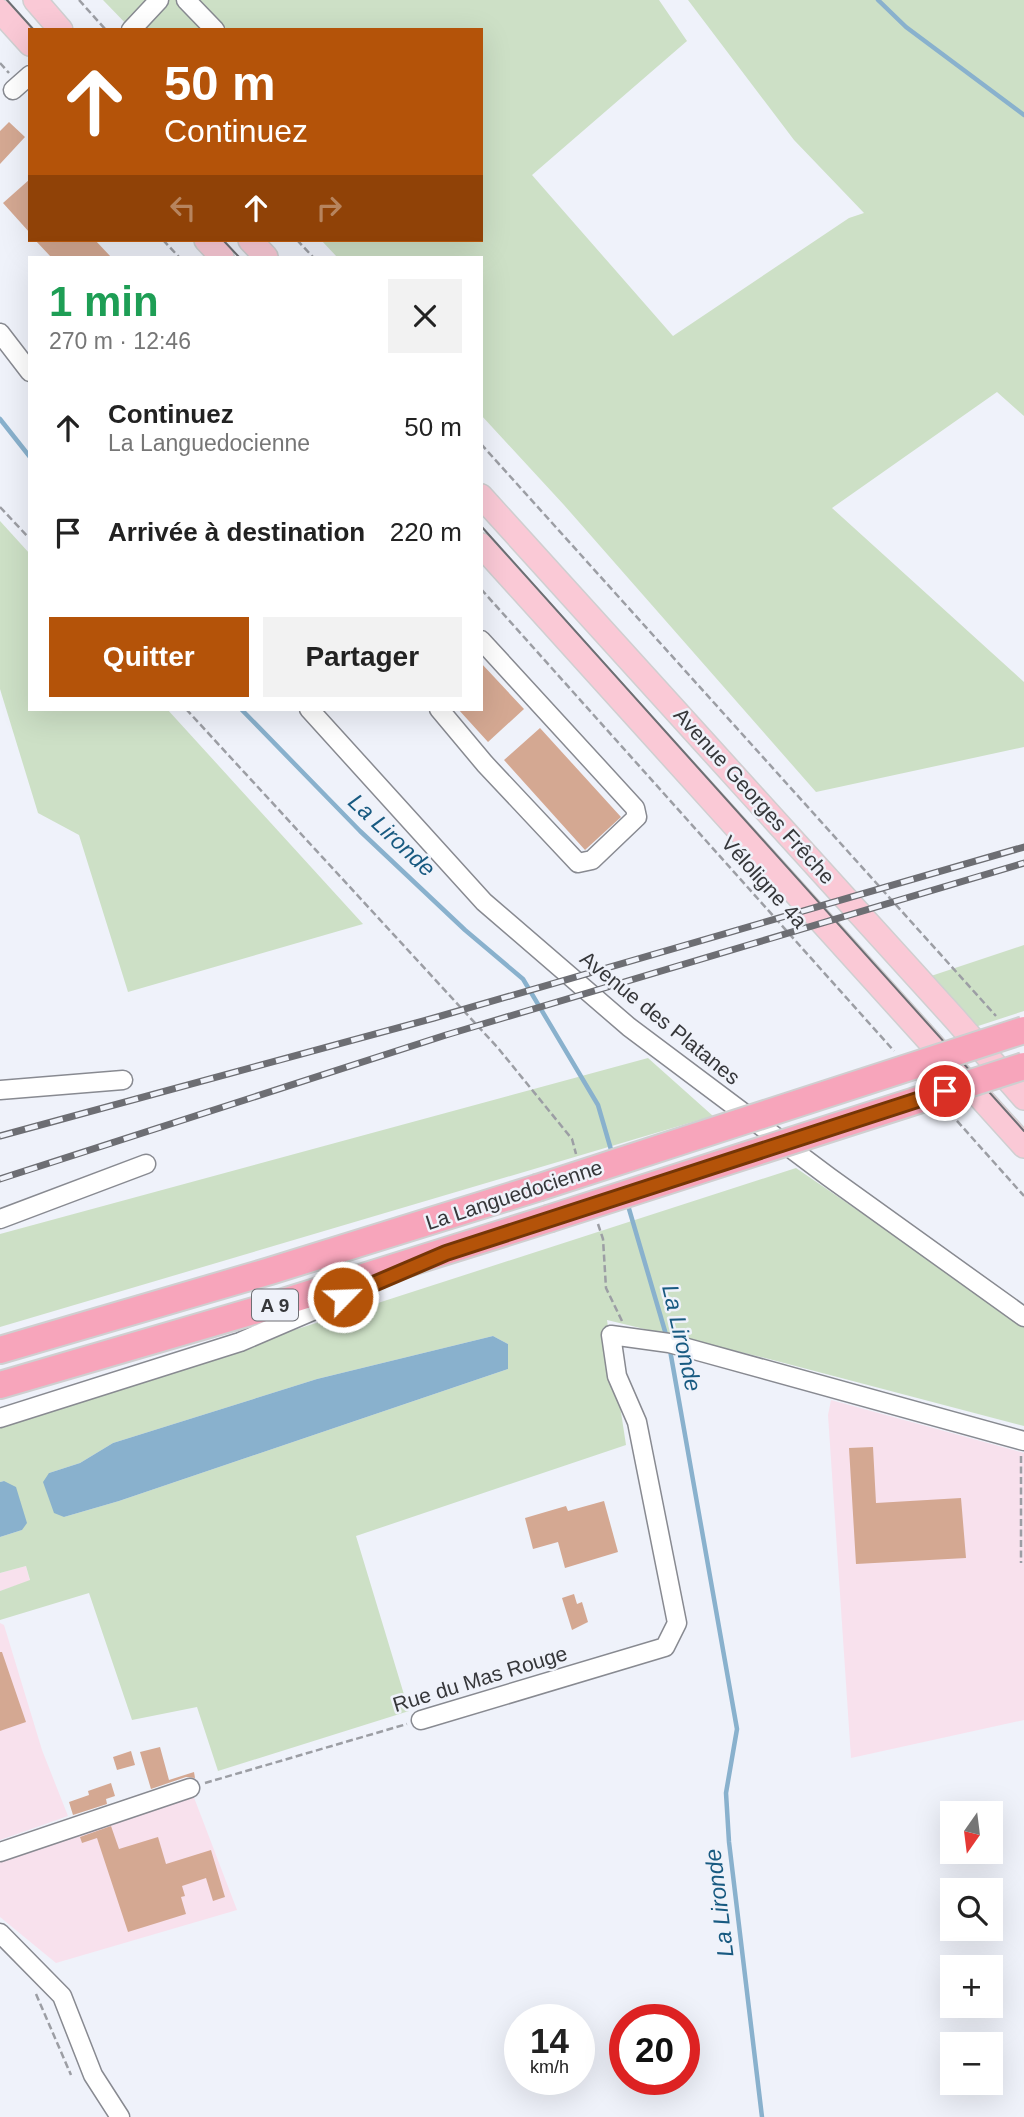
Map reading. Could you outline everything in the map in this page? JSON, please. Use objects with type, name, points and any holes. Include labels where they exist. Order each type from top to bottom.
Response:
[{"type":"highway","name":"La Languedocienne","points":[[0,1350],[257,1275],[537,1188],[1024,1030]]},
{"type":"highway","name":"La Languedocienne","points":[[0,1385],[446,1253],[1024,1066]]},
{"type":"main road","points":[[35,0],[59,28]]},
{"type":"main road","points":[[0,11],[28,42]]},
{"type":"main road","points":[[208,242],[221,256]]},
{"type":"main road","points":[[252,242],[265,256]]},
{"type":"main road","name":"Avenue Georges Frêche","points":[[483,498],[1024,1098]]},
{"type":"main road","name":"Avenue Georges Frêche","points":[[483,547],[1024,1146]]},
{"type":"street","points":[[133,28],[159,0]]},
{"type":"street","points":[[186,0],[213,28]]},
{"type":"street","points":[[13,90],[28,77]]},
{"type":"street","points":[[0,333],[28,366]]},
{"type":"street","points":[[441,711],[485,764],[578,863],[592,860],[637,817],[635,808],[483,642]]},
{"type":"street","name":"Avenue des Platanes","points":[[311,711],[484,902],[629,1027],[829,1177],[1024,1317]]},
{"type":"street","points":[[0,1090],[123,1080]]},
{"type":"street","points":[[0,1219],[146,1164]]},
{"type":"street","points":[[0,1418],[240,1342],[446,1253]]},
{"type":"street","name":"Rue du Mas Rouge","points":[[421,1720],[665,1647],[677,1623],[637,1422],[617,1376],[611,1335],[629,1337]]},
{"type":"street","points":[[629,1337],[669,1343],[1023,1447]]},
{"type":"street","points":[[0,1852],[190,1788]]},
{"type":"street","points":[[0,1933],[62,1996],[93,2075],[120,2117]]},
{"type":"path","points":[[79,0],[104,28]]},
{"type":"path","points":[[165,242],[178,256]]},
{"type":"path","points":[[299,242],[312,256]]},
{"type":"path","points":[[483,446],[996,1016]]},
{"type":"path","points":[[0,507],[28,537]]},
{"type":"path","name":"Véloligne 4a","points":[[483,591],[895,1052]]},
{"type":"path","points":[[188,711],[498,1048],[572,1139],[579,1164]]},
{"type":"path","points":[[950,1114],[1024,1196]]},
{"type":"path","points":[[595,1214],[603,1239],[606,1288],[629,1337]]},
{"type":"path","points":[[1021,1563],[1019,1461],[1023,1447]]},
{"type":"path","name":"Rue du Mas Rouge","points":[[190,1788],[421,1720]]},
{"type":"path","points":[[33,1987],[71,2075]]},
{"type":"shaded area","points":[[831,1400],[1024,1453],[1024,1720],[851,1758],[828,1415]]},
{"type":"shaded area","points":[[26,1566],[30,1581],[0,1591],[0,1573]]},
{"type":"shaded area","points":[[0,1623],[4,1625],[42,1750],[68,1816],[0,1840]]},
{"type":"shaded area","points":[[190,1787],[237,1910],[56,1963],[0,1917],[0,1858]]},
{"type":"green space","points":[[103,0],[659,0],[687,41],[532,175],[673,336],[849,218],[864,213],[794,140],[688,0],[1024,0],[1024,416],[997,392],[832,508],[1024,682],[1024,747],[816,792],[564,505],[483,417],[483,256],[336,256],[323,242],[483,242],[483,28],[130,28]]},
{"type":"green space","points":[[0,521],[28,552],[28,711],[169,711],[363,924],[128,992],[79,835],[38,813],[0,689]]},
{"type":"green space","points":[[1024,945],[1024,1011],[972,1028],[931,976]]},
{"type":"green space","points":[[648,1058],[713,1116],[0,1327],[0,1234]]},
{"type":"green space","points":[[796,1168],[1024,1324],[1024,1426],[769,1359],[607,1320],[626,1445],[356,1536],[409,1711],[218,1771],[197,1707],[132,1720],[89,1593],[0,1620],[0,1591],[30,1580],[26,1566],[0,1573],[0,1537],[22,1530],[4,1481],[0,1482],[0,1425]],"holes":[[[493,1336],[508,1344],[508,1369],[119,1501],[64,1517],[49,1473],[80,1463],[113,1443],[317,1379]]]},
{"type":"water","points":[[493,1336],[508,1344],[508,1369],[119,1501],[64,1517],[54,1513],[43,1482],[49,1473],[80,1463],[113,1443],[317,1379]]},
{"type":"water","points":[[4,1481],[16,1487],[27,1523],[22,1530],[0,1537],[0,1482]]},
{"type":"building","points":[[9,122],[25,137],[0,164],[0,131]]},
{"type":"building","points":[[28,181],[28,231],[3,203]]},
{"type":"building","points":[[37,242],[97,242],[110,256],[50,256]]},
{"type":"building","points":[[483,665],[524,709],[488,742],[460,711],[483,711]]},
{"type":"building","points":[[540,728],[621,817],[585,850],[504,760]]},
{"type":"building","points":[[873,1447],[876,1503],[961,1498],[966,1558],[856,1564],[849,1448]]},
{"type":"building","points":[[604,1501],[618,1552],[565,1568],[558,1542],[533,1549],[525,1518],[566,1506],[568,1511]]},
{"type":"building","points":[[574,1594],[577,1604],[582,1602],[588,1622],[572,1630],[562,1598]]},
{"type":"building","points":[[0,1652],[26,1722],[0,1731]]},
{"type":"building","points":[[160,1747],[169,1780],[194,1772],[195,1778],[186,1777],[151,1789],[140,1752]]},
{"type":"building","points":[[131,1751],[135,1765],[117,1770],[113,1757]]},
{"type":"building","points":[[111,1783],[115,1796],[106,1799],[107,1804],[73,1815],[69,1802],[89,1795],[88,1791]]},
{"type":"building","points":[[111,1826],[119,1849],[158,1837],[166,1864],[211,1850],[225,1897],[213,1901],[206,1878],[182,1886],[185,1896],[181,1897],[186,1914],[128,1932],[97,1838],[82,1843],[80,1837]]},
{"type":"waterway","points":[[878,0],[906,27],[1024,115]]},
{"type":"waterway","name":"La Lironde","points":[[0,419],[28,454]]},
{"type":"waterway","name":"La Lironde","points":[[243,711],[360,831],[465,930],[523,979],[598,1105],[612,1153]]},
{"type":"waterway","name":"La Lironde","points":[[627,1202],[667,1338]]},
{"type":"waterway","name":"La Lironde","points":[[670,1350],[737,1729],[726,1793],[729,1842],[762,2117]]},
{"type":"tram line","points":[[7,0],[32,28]]},
{"type":"tram line","points":[[225,242],[238,256]]},
{"type":"tram line","points":[[483,528],[1024,1131]]},
{"type":"railway","points":[[0,1136],[434,1018],[1024,847]]},
{"type":"railway","points":[[0,1179],[446,1035],[1024,863]]},
{"type":"route","points":[[343,1297],[446,1253],[945,1091]]}]
